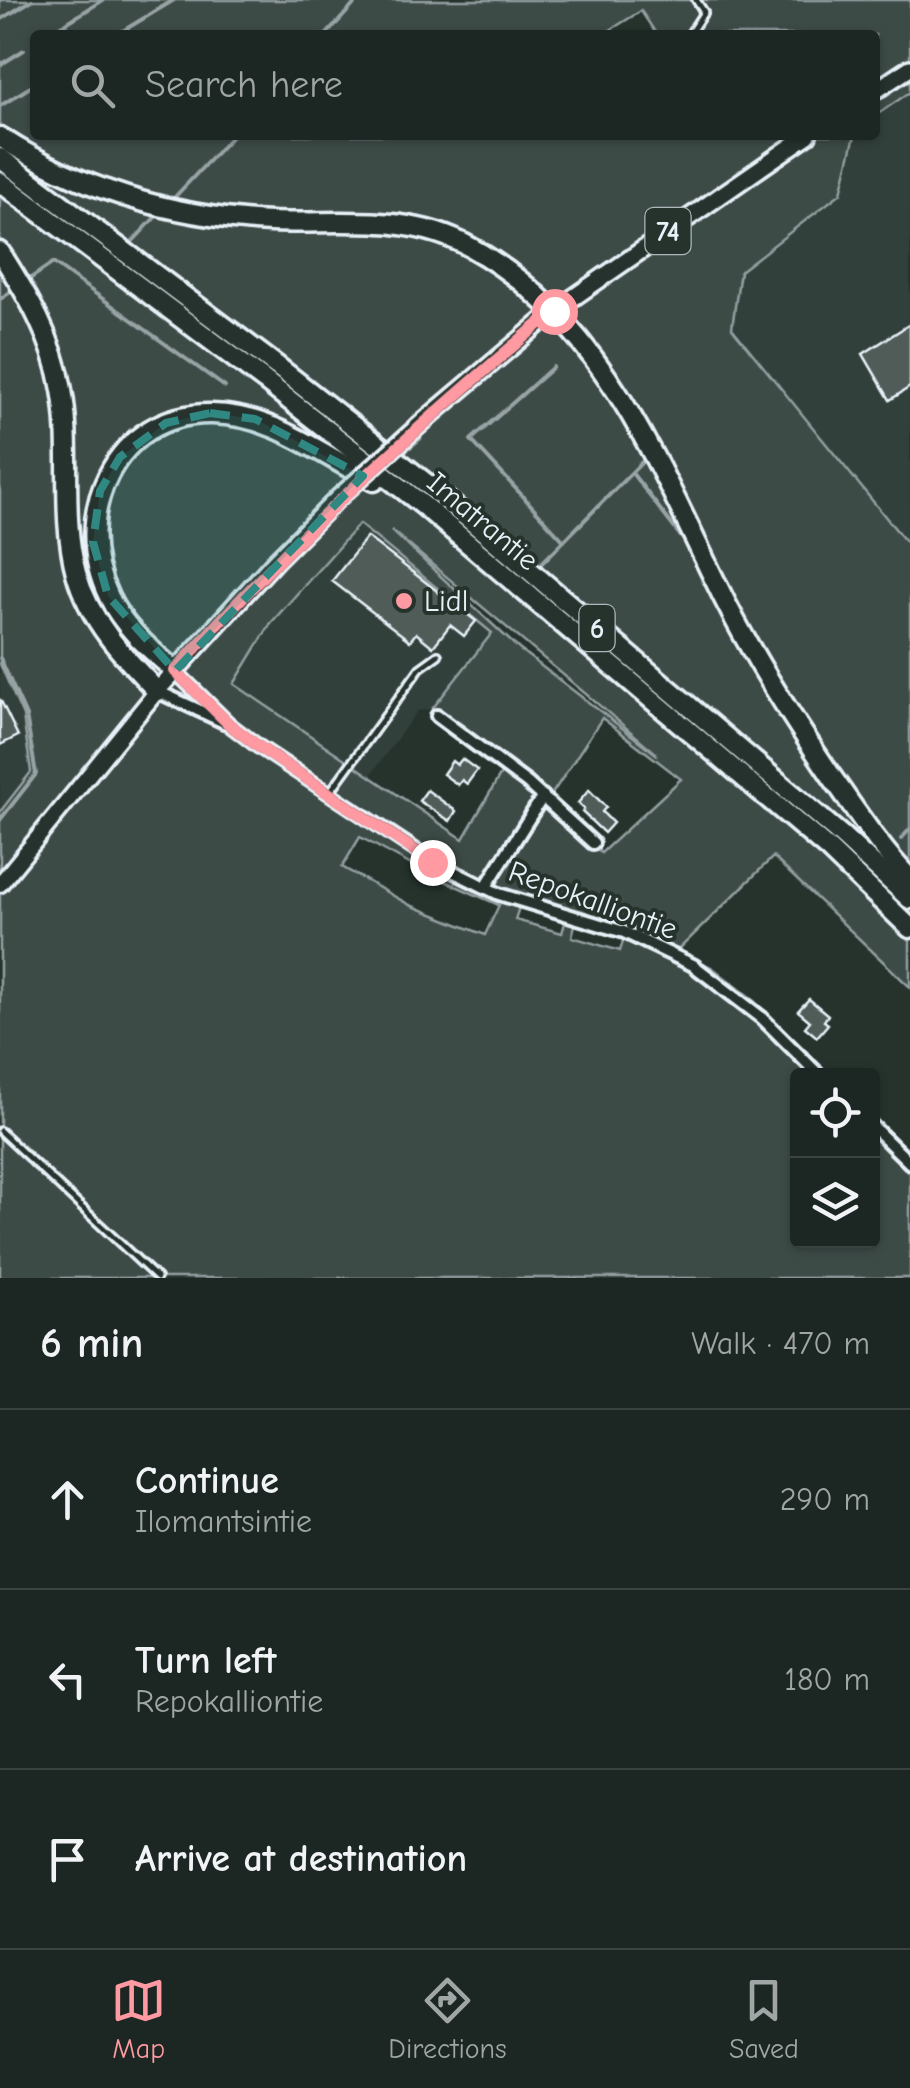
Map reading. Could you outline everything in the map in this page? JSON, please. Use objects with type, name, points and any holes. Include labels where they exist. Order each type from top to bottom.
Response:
[{"type":"highway","points":[[0,137],[70,177],[164,208],[239,220],[371,222],[430,229],[470,246],[508,271],[578,336],[636,422],[726,604],[788,711],[871,832],[910,879]]},
{"type":"highway","name":"Imatrantie","points":[[0,158],[436,491],[910,899]]},
{"type":"highway","name":"Imatrantie","points":[[0,182],[266,381],[424,506],[829,850],[910,928]]},
{"type":"highway","points":[[0,252],[26,292],[63,391],[76,573],[102,629],[158,691]]},
{"type":"highway","points":[[175,671],[144,645],[118,614],[101,580],[93,542],[94,520],[108,473],[147,433],[187,416],[210,414],[254,419],[424,506]]},
{"type":"main road","points":[[880,88],[910,68]]},
{"type":"main road","name":"74","points":[[158,691],[275,561],[425,420],[554,311],[801,140]]},
{"type":"main road","points":[[0,884],[158,691]]},
{"type":"street","name":"Repokalliontie","points":[[175,671],[230,725],[404,845],[498,894],[624,932],[694,964],[762,1018],[812,1068]]},
{"type":"street","name":"Repokalliontie","points":[[158,691],[230,725]]},
{"type":"street","name":"Repokalliontie","points":[[437,716],[543,796],[593,843]]},
{"type":"street","name":"Repokalliontie","points":[[485,888],[543,796]]},
{"type":"street","points":[[880,1134],[910,1162]]},
{"type":"lane","points":[[692,30],[704,12],[696,0]]},
{"type":"lane","points":[[328,794],[420,668],[438,656]]},
{"type":"lane","points":[[0,1131],[156,1278]]},
{"type":"highlighted area","points":[[210,413],[255,419],[363,476],[175,671],[108,596],[93,542],[100,491],[120,457],[166,423]]},
{"type":"shaded area","points":[[0,0],[910,0],[910,92],[880,113],[880,30],[654,30],[641,11],[610,30],[30,30],[30,140],[854,140],[841,193],[740,271],[732,328],[910,547],[910,987],[773,857],[678,950],[713,968],[750,997],[824,1068],[790,1068],[790,1248],[880,1248],[880,1123],[910,1153],[910,1278],[0,1278],[0,888],[208,639],[352,497],[421,439],[422,427],[560,312],[430,222],[372,213],[282,216],[189,207],[73,171],[0,129]],"holes":[[[359,524],[492,633],[432,709],[506,765],[463,839],[234,684],[271,623]],[[391,530],[656,753],[519,649]],[[602,718],[681,779],[601,853],[546,803]],[[360,837],[424,872],[499,905],[485,935],[410,905],[342,867]],[[520,904],[567,916],[562,933],[515,920]],[[576,920],[625,935],[620,951],[572,937]]]},
{"type":"shaded area","points":[[910,92],[910,547],[732,328],[740,271],[841,193],[854,140],[880,140],[880,113]]},
{"type":"shaded area","points":[[3,148],[141,207],[428,233],[467,250],[545,309],[358,469],[275,424],[187,413],[106,470],[93,564],[169,670],[0,879],[0,812],[31,772],[23,716],[0,664]]},
{"type":"shaded area","points":[[188,420],[254,422],[354,474],[174,665],[122,611],[97,541],[111,476],[149,436]]},
{"type":"shaded area","points":[[360,523],[493,633],[432,709],[417,711],[370,776],[233,684],[271,623]]},
{"type":"shaded area","points":[[0,664],[23,716],[31,773],[0,812]]},
{"type":"building","points":[[910,324],[910,387],[890,400],[863,354]]},
{"type":"building","name":"Lidl","points":[[367,537],[476,621],[464,636],[450,625],[433,647],[416,633],[410,641],[332,581]]},
{"type":"building","points":[[0,699],[18,736],[0,745]]},
{"type":"building","points":[[462,759],[477,770],[467,784],[462,780],[458,785],[443,774],[452,761],[457,765]]},
{"type":"building","points":[[427,790],[456,811],[450,821],[419,801]]},
{"type":"building","points":[[589,790],[606,807],[602,812],[613,823],[604,833],[578,803]]},
{"type":"building","points":[[809,999],[828,1015],[824,1021],[828,1024],[817,1037],[805,1027],[810,1021],[798,1011]]},
{"type":"waterway","points":[[0,20],[32,0]]},
{"type":"waterway","points":[[55,30],[103,0]]},
{"type":"waterway","points":[[124,30],[174,0]]},
{"type":"waterway","points":[[331,30],[358,0]]},
{"type":"waterway","points":[[0,65],[24,50]]},
{"type":"waterway","points":[[0,106],[30,87]]},
{"type":"waterway","points":[[171,201],[228,140]]},
{"type":"waterway","points":[[133,241],[161,211]]},
{"type":"waterway","points":[[31,278],[53,263],[225,387]]},
{"type":"waterway","points":[[0,299],[12,291]]},
{"type":"waterway","points":[[553,367],[471,440],[564,541]]},
{"type":"waterway","points":[[537,568],[646,458]]},
{"type":"waterway","points":[[632,473],[689,547]]},
{"type":"waterway","points":[[0,658],[26,716],[36,774],[0,820]]},
{"type":"waterway","points":[[901,839],[910,829]]},
{"type":"place","name":"Lidl","points":[[404,601]]},
{"type":"route","points":[[432,862],[259,747],[230,725],[175,671],[338,498],[554,311]]}]
